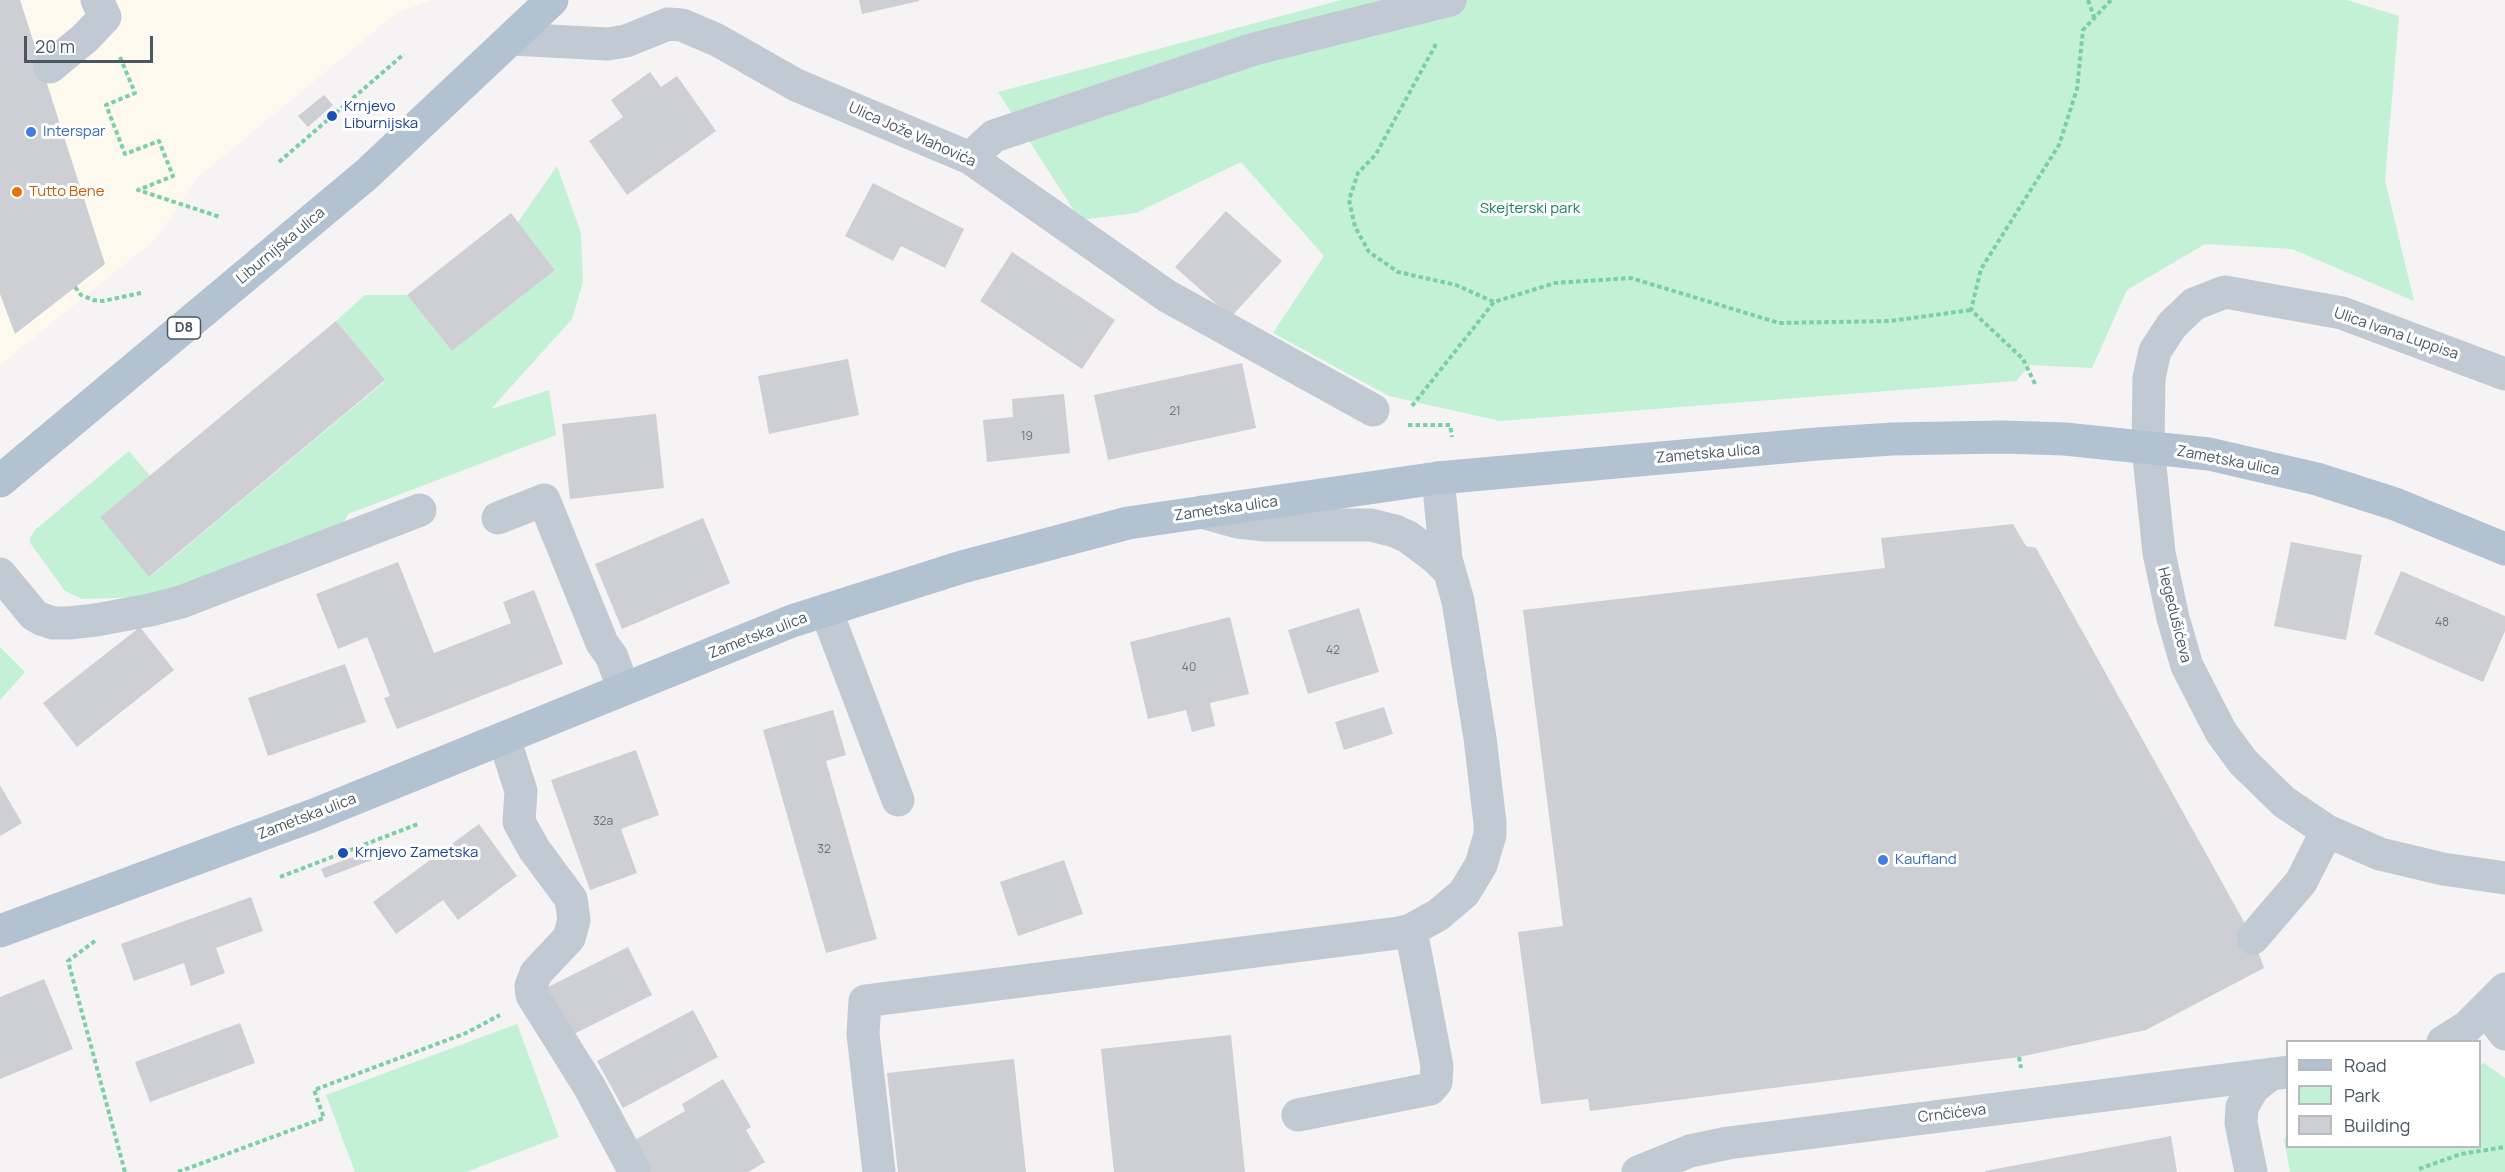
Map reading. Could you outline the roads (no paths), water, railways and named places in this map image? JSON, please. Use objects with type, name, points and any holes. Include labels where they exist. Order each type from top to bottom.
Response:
[{"type":"main road","name":"Liburnijska ulica","points":[[0,481],[367,174],[552,0]]},
{"type":"main road","name":"Zametska ulica","points":[[0,931],[314,815],[792,621],[962,567],[1117,526],[1202,512],[1438,478],[1892,439],[2002,436],[2065,439],[2210,454],[2317,479],[2395,504],[2505,549]]},
{"type":"street","points":[[970,158],[993,136],[1232,56],[1443,2]]},
{"type":"street","points":[[50,67],[85,39],[101,8]]},
{"type":"street","name":"Ulica Jože Vlahovića","points":[[511,39],[608,44],[626,41],[668,24],[682,25],[717,40],[796,85],[970,158],[1167,296],[1373,410]]},
{"type":"street","name":"Ulica Ivana Luppisa","points":[[2148,447],[2149,378],[2155,351],[2172,325],[2194,304],[2225,292],[2342,313],[2505,374]]},
{"type":"street","name":"Hegedušićeva","points":[[2148,447],[2159,553],[2173,618],[2187,666],[2221,732],[2243,762],[2284,802],[2327,831],[2380,854],[2443,870],[2505,878]]},
{"type":"street","points":[[879,1172],[863,1034],[865,1001],[1411,930],[1438,915],[1464,892],[1481,865],[1490,835],[1480,738],[1458,601],[1449,571],[1438,478]]},
{"type":"street","points":[[498,518],[544,500],[602,643],[612,657],[623,688]]},
{"type":"street","points":[[0,574],[34,615],[41,619],[61,623],[96,620],[181,602],[420,510]]},
{"type":"street","points":[[1202,512],[1238,522],[1265,525],[1371,525],[1395,531],[1436,558],[1449,571]]},
{"type":"street","points":[[826,610],[898,801]]},
{"type":"street","points":[[504,738],[521,791],[519,822],[534,849],[571,899],[574,920],[569,938],[536,973],[531,986],[532,995],[589,1086],[635,1172]]},
{"type":"street","points":[[2253,938],[2301,882],[2327,831]]},
{"type":"street","points":[[1298,1114],[1430,1089],[1436,1082],[1437,1066],[1411,930]]},
{"type":"street","points":[[2445,1040],[2499,1011]]},
{"type":"street","name":"Crnčićeva","points":[[1638,1172],[1689,1150],[1728,1143],[2279,1073]]},
{"type":"street","name":"Crnčićeva","points":[[2251,1172],[2241,1123],[2242,1107],[2253,1088],[2279,1073]]},
{"type":"place","name":"Krnjevo Liburnijska","points":[[332,116]]},
{"type":"place","name":"Interspar","points":[[31,132]]},
{"type":"place","name":"Tutto Bene","points":[[17,192]]},
{"type":"place","name":"Krnjevo Zametska","points":[[343,853]]},
{"type":"place","name":"Kaufland","points":[[1883,860]]},
{"type":"park label","name":"Skejterski park","points":[[1530,209]]}]
